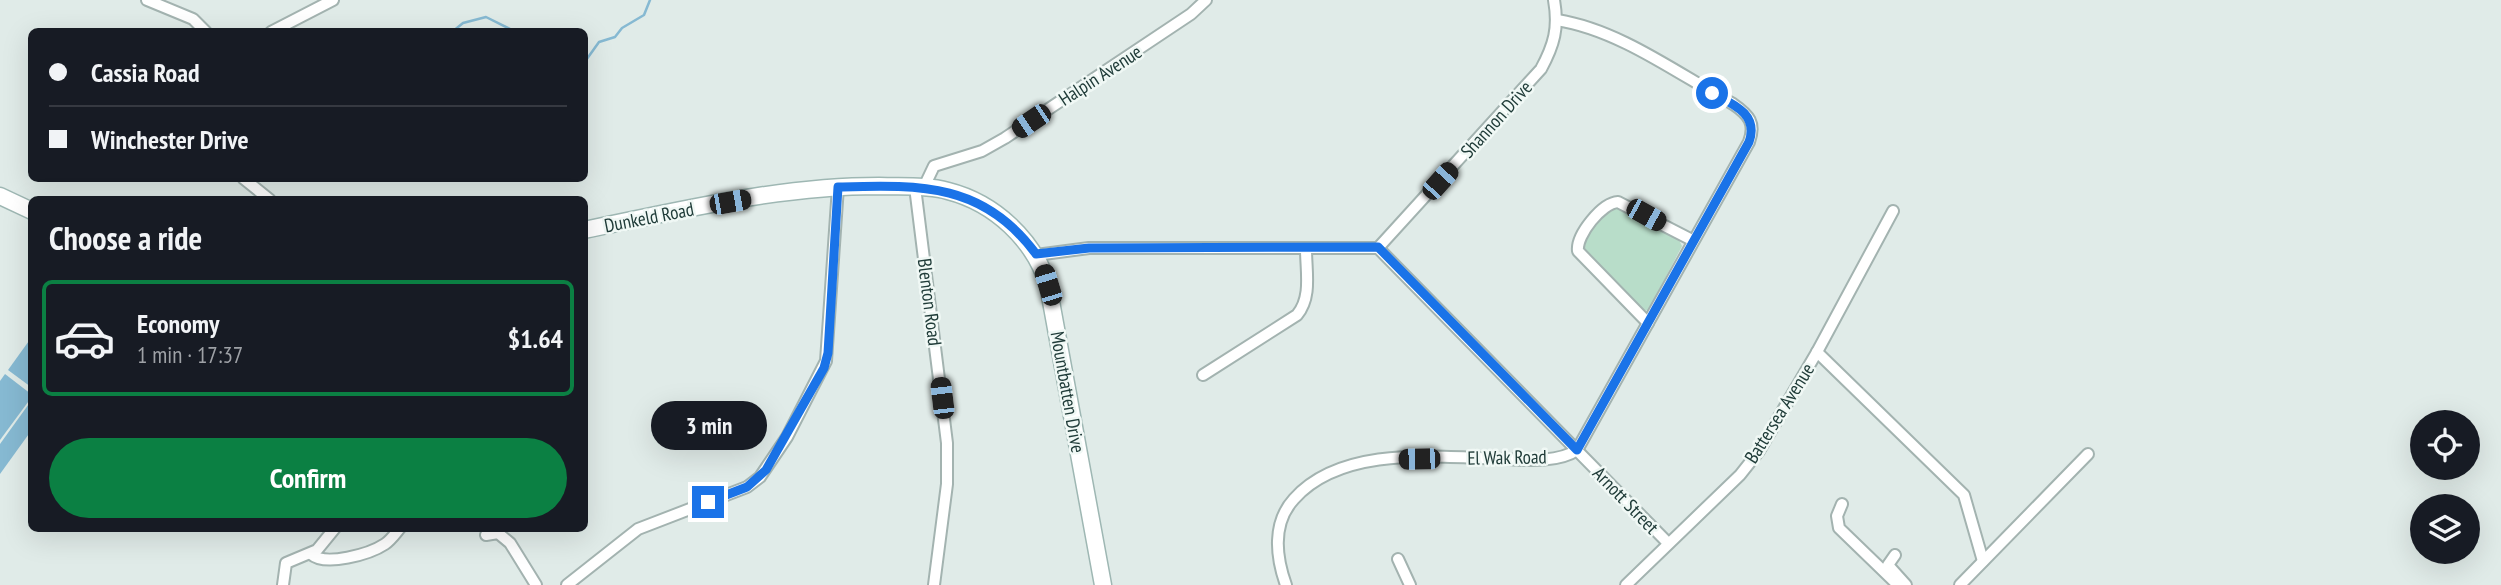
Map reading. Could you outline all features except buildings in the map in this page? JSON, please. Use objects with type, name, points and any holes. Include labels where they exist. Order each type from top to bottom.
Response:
[{"type":"main road","name":"Mountbatten Drive","points":[[838,187],[920,187],[948,191],[984,206],[1010,224],[1036,254],[1048,285],[1102,585]]},
{"type":"main road","name":"Dunkeld Road","points":[[588,229],[790,191],[838,187]]},
{"type":"main road","points":[[0,196],[28,209]]},
{"type":"street","points":[[147,0],[192,19],[201,28]]},
{"type":"street","points":[[279,28],[333,0]]},
{"type":"street","name":"Halpin Avenue","points":[[920,187],[934,166],[982,151],[1005,138],[1184,19],[1206,0]]},
{"type":"street","name":"Shannon Drive","points":[[1378,247],[1541,69],[1554,45],[1557,20],[1554,0]]},
{"type":"street","points":[[1557,20],[1584,24],[1607,34],[1733,104],[1749,116],[1753,125],[1749,142],[1577,450]]},
{"type":"street","points":[[248,182],[265,196]]},
{"type":"street","points":[[567,585],[638,529],[747,487],[772,463],[827,361],[838,187]]},
{"type":"street","name":"Blenton Road","points":[[920,187],[947,443],[947,484],[934,585]]},
{"type":"street","points":[[1648,323],[1577,251],[1579,238],[1605,208],[1618,201],[1692,240]]},
{"type":"street","name":"Battersea Avenue","points":[[1626,585],[1740,475],[1779,420],[1892,211]]},
{"type":"street","points":[[1036,254],[1089,248],[1378,247]]},
{"type":"street","name":"Arnott Street","points":[[1378,247],[1668,543]]},
{"type":"street","points":[[1203,375],[1297,315],[1307,296],[1306,249]]},
{"type":"street","points":[[1817,352],[1964,495],[1983,561]]},
{"type":"street","name":"El Wak Road","points":[[1286,585],[1276,542],[1282,519],[1289,505],[1305,486],[1332,471],[1377,461],[1527,460],[1570,455],[1577,450]]},
{"type":"street","points":[[1960,585],[2088,454]]},
{"type":"street","points":[[1842,504],[1837,516],[1839,528],[1898,585]]},
{"type":"street","points":[[283,585],[286,563],[311,554],[332,532]]},
{"type":"street","points":[[311,554],[325,559],[353,555],[382,546],[396,532]]},
{"type":"street","points":[[486,535],[498,533],[506,538],[536,585]]},
{"type":"street","points":[[1895,555],[1888,565],[1889,569],[1906,585]]},
{"type":"street","points":[[1398,559],[1410,585]]},
{"type":"green space","points":[[1621,205],[1677,236],[1682,246],[1648,311],[1640,308],[1582,250],[1582,242],[1611,206]]},
{"type":"water","points":[[28,342],[28,385],[8,370]]},
{"type":"water","points":[[5,374],[28,392],[28,402],[0,440],[0,381]]},
{"type":"water","points":[[28,405],[28,435],[0,474],[0,444]]},
{"type":"waterway","points":[[588,57],[599,42],[615,37],[622,28],[644,15],[650,0]]},
{"type":"waterway","points":[[457,28],[463,23],[486,17],[508,28]]},
{"type":"route","points":[[708,502],[747,487],[760,477],[772,463],[819,381],[828,353],[838,187],[924,187],[948,191],[984,206],[1002,218],[1036,254],[1089,248],[1378,247],[1577,450],[1749,142],[1753,125],[1749,116],[1712,93]]}]
